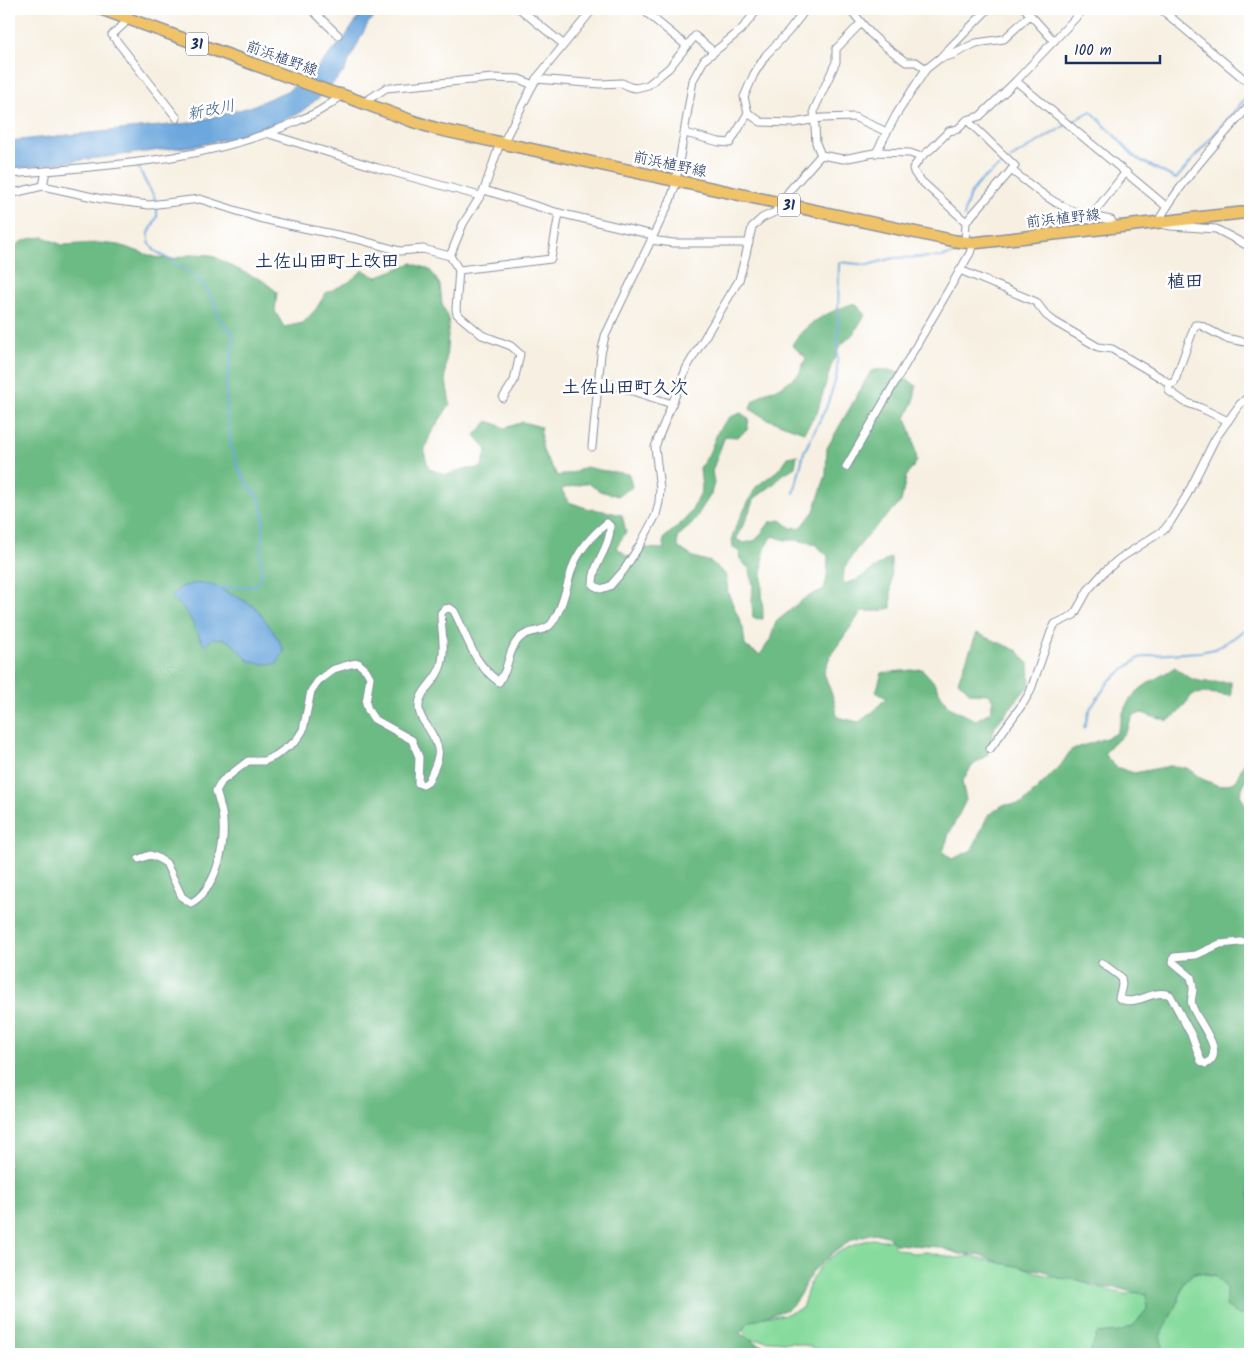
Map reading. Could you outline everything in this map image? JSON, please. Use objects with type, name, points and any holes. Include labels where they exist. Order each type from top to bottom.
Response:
[{"type":"main road","name":"前浜植野線","points":[[101,9],[129,14],[294,78],[412,122],[436,129],[969,243],[1250,212]]},
{"type":"street","points":[[311,9],[338,35]]},
{"type":"street","points":[[520,9],[564,44]]},
{"type":"street","points":[[450,256],[463,224],[482,193],[501,143],[534,82],[593,9]]},
{"type":"street","points":[[642,9],[687,46]]},
{"type":"street","points":[[592,447],[604,336],[670,201],[677,182],[693,80],[704,60],[741,30],[758,9]]},
{"type":"street","points":[[806,9],[766,56],[754,74],[744,97],[748,113],[761,122],[794,123],[814,119],[854,117],[887,132]]},
{"type":"street","points":[[850,9],[882,44],[906,62],[916,62],[926,69]]},
{"type":"street","points":[[876,152],[926,69],[940,58],[988,9]]},
{"type":"street","points":[[1161,9],[1250,84]]},
{"type":"street","points":[[846,467],[970,253],[966,222],[918,178],[913,168],[921,157],[931,150],[949,131],[958,129],[967,120],[980,116],[1016,82],[1083,10]]},
{"type":"street","points":[[940,58],[952,55],[976,43],[1004,39],[1028,12],[1054,41]]},
{"type":"street","points":[[129,14],[124,24],[112,35],[177,118]]},
{"type":"street","points":[[822,155],[816,142],[814,110],[836,62],[836,49],[861,23]]},
{"type":"street","points":[[363,103],[386,88],[493,78],[519,79],[534,82],[622,83],[636,88],[648,86],[669,68],[695,36],[714,52]]},
{"type":"street","points":[[1016,82],[1167,207]]},
{"type":"street","points":[[9,174],[104,166],[224,147],[269,134],[329,106],[339,94]]},
{"type":"street","points":[[1250,105],[1208,153],[1157,223],[1170,226],[1216,229],[1250,247]]},
{"type":"street","points":[[684,133],[730,143],[748,113]]},
{"type":"street","points":[[966,222],[1015,166],[967,120]]},
{"type":"street","points":[[269,134],[378,168],[559,212],[672,243],[748,243]]},
{"type":"street","points":[[822,155],[843,159],[876,152],[910,153],[921,157]]},
{"type":"street","points":[[139,858],[156,857],[166,863],[182,897],[191,903],[203,894],[210,884],[222,845],[223,820],[216,791],[222,782],[248,761],[264,761],[275,756],[296,741],[303,730],[311,691],[318,681],[334,669],[351,664],[358,664],[366,670],[370,677],[366,704],[368,710],[374,719],[412,740],[419,756],[418,783],[423,785],[428,782],[440,754],[436,739],[424,722],[419,710],[420,700],[441,665],[443,652],[442,613],[445,609],[450,608],[454,611],[476,659],[499,682],[505,672],[510,654],[519,638],[527,632],[550,626],[558,611],[572,566],[587,543],[607,523],[610,526],[610,536],[596,567],[593,585],[601,588],[610,586],[624,570],[656,515],[660,489],[655,447],[687,367],[739,280],[752,227],[762,218],[775,212],[789,191],[822,155]]},
{"type":"street","points":[[1011,170],[1056,204],[1079,214],[1111,220],[1115,227]]},
{"type":"street","points":[[43,186],[46,171]]},
{"type":"street","points":[[1091,216],[1126,172]]},
{"type":"street","points":[[9,194],[43,186],[102,199],[149,205],[200,199],[288,225],[357,239],[400,251],[423,249],[450,256],[459,270],[457,314],[482,335],[511,346],[520,354],[514,381],[502,398]]},
{"type":"street","points":[[459,270],[551,259],[559,212]]},
{"type":"street","points":[[960,270],[1036,302],[1046,315],[1055,322],[1098,347],[1112,349],[1164,378],[1169,384],[1169,391],[1184,402],[1228,420]]},
{"type":"street","points":[[1169,384],[1174,383],[1195,325],[1200,325],[1225,338],[1250,343]]},
{"type":"street","points":[[599,380],[672,404]]},
{"type":"street","points":[[990,749],[1027,697],[1055,624],[1074,616],[1088,590],[1104,572],[1164,530],[1172,521],[1215,439],[1240,404],[1250,395]]},
{"type":"street","points":[[1102,963],[1121,977],[1122,985],[1119,998],[1125,1002],[1152,994],[1165,993],[1170,996],[1192,1036],[1201,1061],[1206,1064],[1211,1062],[1213,1056],[1212,1040],[1192,1007],[1193,990],[1191,977],[1173,962],[1174,957],[1196,955],[1220,944],[1250,941]]},
{"type":"green space","points":[[44,237],[62,245],[99,243],[119,245],[155,257],[173,259],[193,254],[211,255],[262,280],[277,292],[275,311],[284,327],[303,323],[316,309],[326,293],[349,282],[363,270],[376,277],[412,263],[430,270],[440,285],[442,304],[449,320],[445,375],[450,404],[430,435],[424,452],[429,469],[447,475],[463,469],[481,468],[487,450],[475,435],[488,421],[505,428],[523,422],[541,427],[541,441],[544,452],[557,476],[575,472],[586,467],[629,474],[632,487],[618,496],[600,491],[588,483],[561,489],[569,502],[586,508],[622,515],[626,532],[616,547],[630,558],[646,548],[664,549],[665,537],[685,520],[698,499],[702,489],[700,468],[708,456],[719,429],[730,417],[741,413],[749,419],[747,430],[737,437],[725,436],[712,471],[714,483],[711,494],[692,524],[677,537],[678,547],[693,557],[711,562],[726,575],[728,593],[743,628],[745,646],[760,655],[770,640],[776,622],[805,598],[824,589],[827,578],[828,556],[816,545],[773,536],[766,546],[764,554],[762,582],[763,619],[753,618],[753,586],[750,570],[740,559],[739,551],[733,548],[732,538],[756,487],[777,471],[788,457],[797,455],[795,467],[782,475],[775,483],[754,499],[737,540],[745,543],[756,540],[770,522],[781,520],[791,528],[802,527],[814,511],[826,475],[827,448],[871,371],[890,370],[896,372],[916,386],[914,401],[906,418],[913,438],[917,461],[906,477],[901,502],[869,534],[855,551],[844,569],[843,584],[857,580],[891,557],[891,608],[879,611],[862,611],[830,656],[824,673],[835,703],[837,717],[859,722],[874,711],[886,698],[876,692],[882,673],[922,669],[933,681],[948,706],[976,720],[990,712],[993,700],[989,694],[970,693],[958,681],[977,633],[1018,651],[1029,665],[1030,684],[995,726],[987,755],[972,766],[962,782],[966,800],[949,834],[943,852],[952,859],[972,850],[988,815],[1003,805],[1022,804],[1061,765],[1071,750],[1117,733],[1125,709],[1135,693],[1175,667],[1194,680],[1231,682],[1231,696],[1209,693],[1193,694],[1178,713],[1168,721],[1143,713],[1133,715],[1127,730],[1104,754],[1116,767],[1134,773],[1170,766],[1187,768],[1202,779],[1219,786],[1235,782],[1250,754],[1250,768],[1240,794],[1248,811],[1250,810],[1250,1315],[1239,1315],[1226,1306],[1226,1288],[1215,1275],[1195,1272],[1184,1282],[1179,1299],[1160,1336],[1165,1354],[1090,1354],[1097,1334],[1120,1332],[1134,1325],[1147,1309],[1146,1294],[1118,1288],[1103,1288],[1079,1280],[1058,1278],[1044,1271],[1000,1263],[979,1255],[960,1254],[939,1247],[895,1244],[887,1236],[874,1233],[853,1239],[833,1253],[813,1271],[796,1301],[788,1309],[749,1322],[740,1333],[764,1346],[790,1354],[9,1354],[9,255],[19,243],[29,239]]},
{"type":"green space","points":[[855,303],[865,315],[853,334],[840,346],[831,366],[817,413],[804,432],[767,419],[750,409],[752,402],[764,393],[781,387],[799,374],[806,358],[792,345],[797,337],[819,318]]},
{"type":"green space","points":[[871,1239],[896,1241],[893,1245],[896,1248],[913,1253],[927,1252],[956,1258],[972,1256],[1016,1264],[1041,1274],[1055,1277],[1070,1276],[1097,1288],[1126,1294],[1145,1291],[1186,1273],[1216,1276],[1226,1286],[1238,1311],[1250,1317],[1250,1354],[840,1354],[794,1343],[747,1339],[743,1324],[757,1318],[787,1314],[802,1308],[811,1281],[828,1259],[844,1249]]},
{"type":"water","points":[[364,9],[384,9],[368,23],[343,73],[321,96],[298,114],[249,133],[200,145],[9,168],[9,141],[190,123],[250,107],[289,90],[318,67],[346,36]]},
{"type":"water","points":[[200,583],[214,586],[256,608],[278,638],[284,651],[277,664],[261,664],[248,660],[233,644],[225,639],[213,638],[205,646],[186,612],[171,598],[179,589],[187,585]]},
{"type":"waterway","points":[[1070,123],[1091,111],[1136,158],[1176,179],[1250,93]]},
{"type":"waterway","points":[[1010,159],[1066,125]]},
{"type":"waterway","points":[[964,217],[966,206],[973,190],[984,178],[1006,162]]},
{"type":"waterway","points":[[137,164],[156,202]]},
{"type":"waterway","points":[[157,206],[157,217],[149,233],[149,242],[154,250],[196,277],[205,286],[215,304],[219,319],[231,331],[234,338],[226,387],[231,447],[239,470],[259,498],[263,513],[263,536],[260,546],[262,572],[258,584],[248,587],[217,588]]},
{"type":"waterway","points":[[794,493],[804,452],[826,408],[837,372],[840,262],[867,265],[894,258],[942,257],[954,254],[960,246]]},
{"type":"waterway","points":[[1084,728],[1090,709],[1110,680],[1139,658],[1215,649],[1250,625]]},
{"type":"district","name":"土佐山田町上改田","points":[[327,261]]},
{"type":"district","name":"植田","points":[[1185,281]]},
{"type":"district","name":"土佐山田町久次","points":[[625,387]]},
{"type":"water label","name":"新改川","points":[[211,109]]}]
